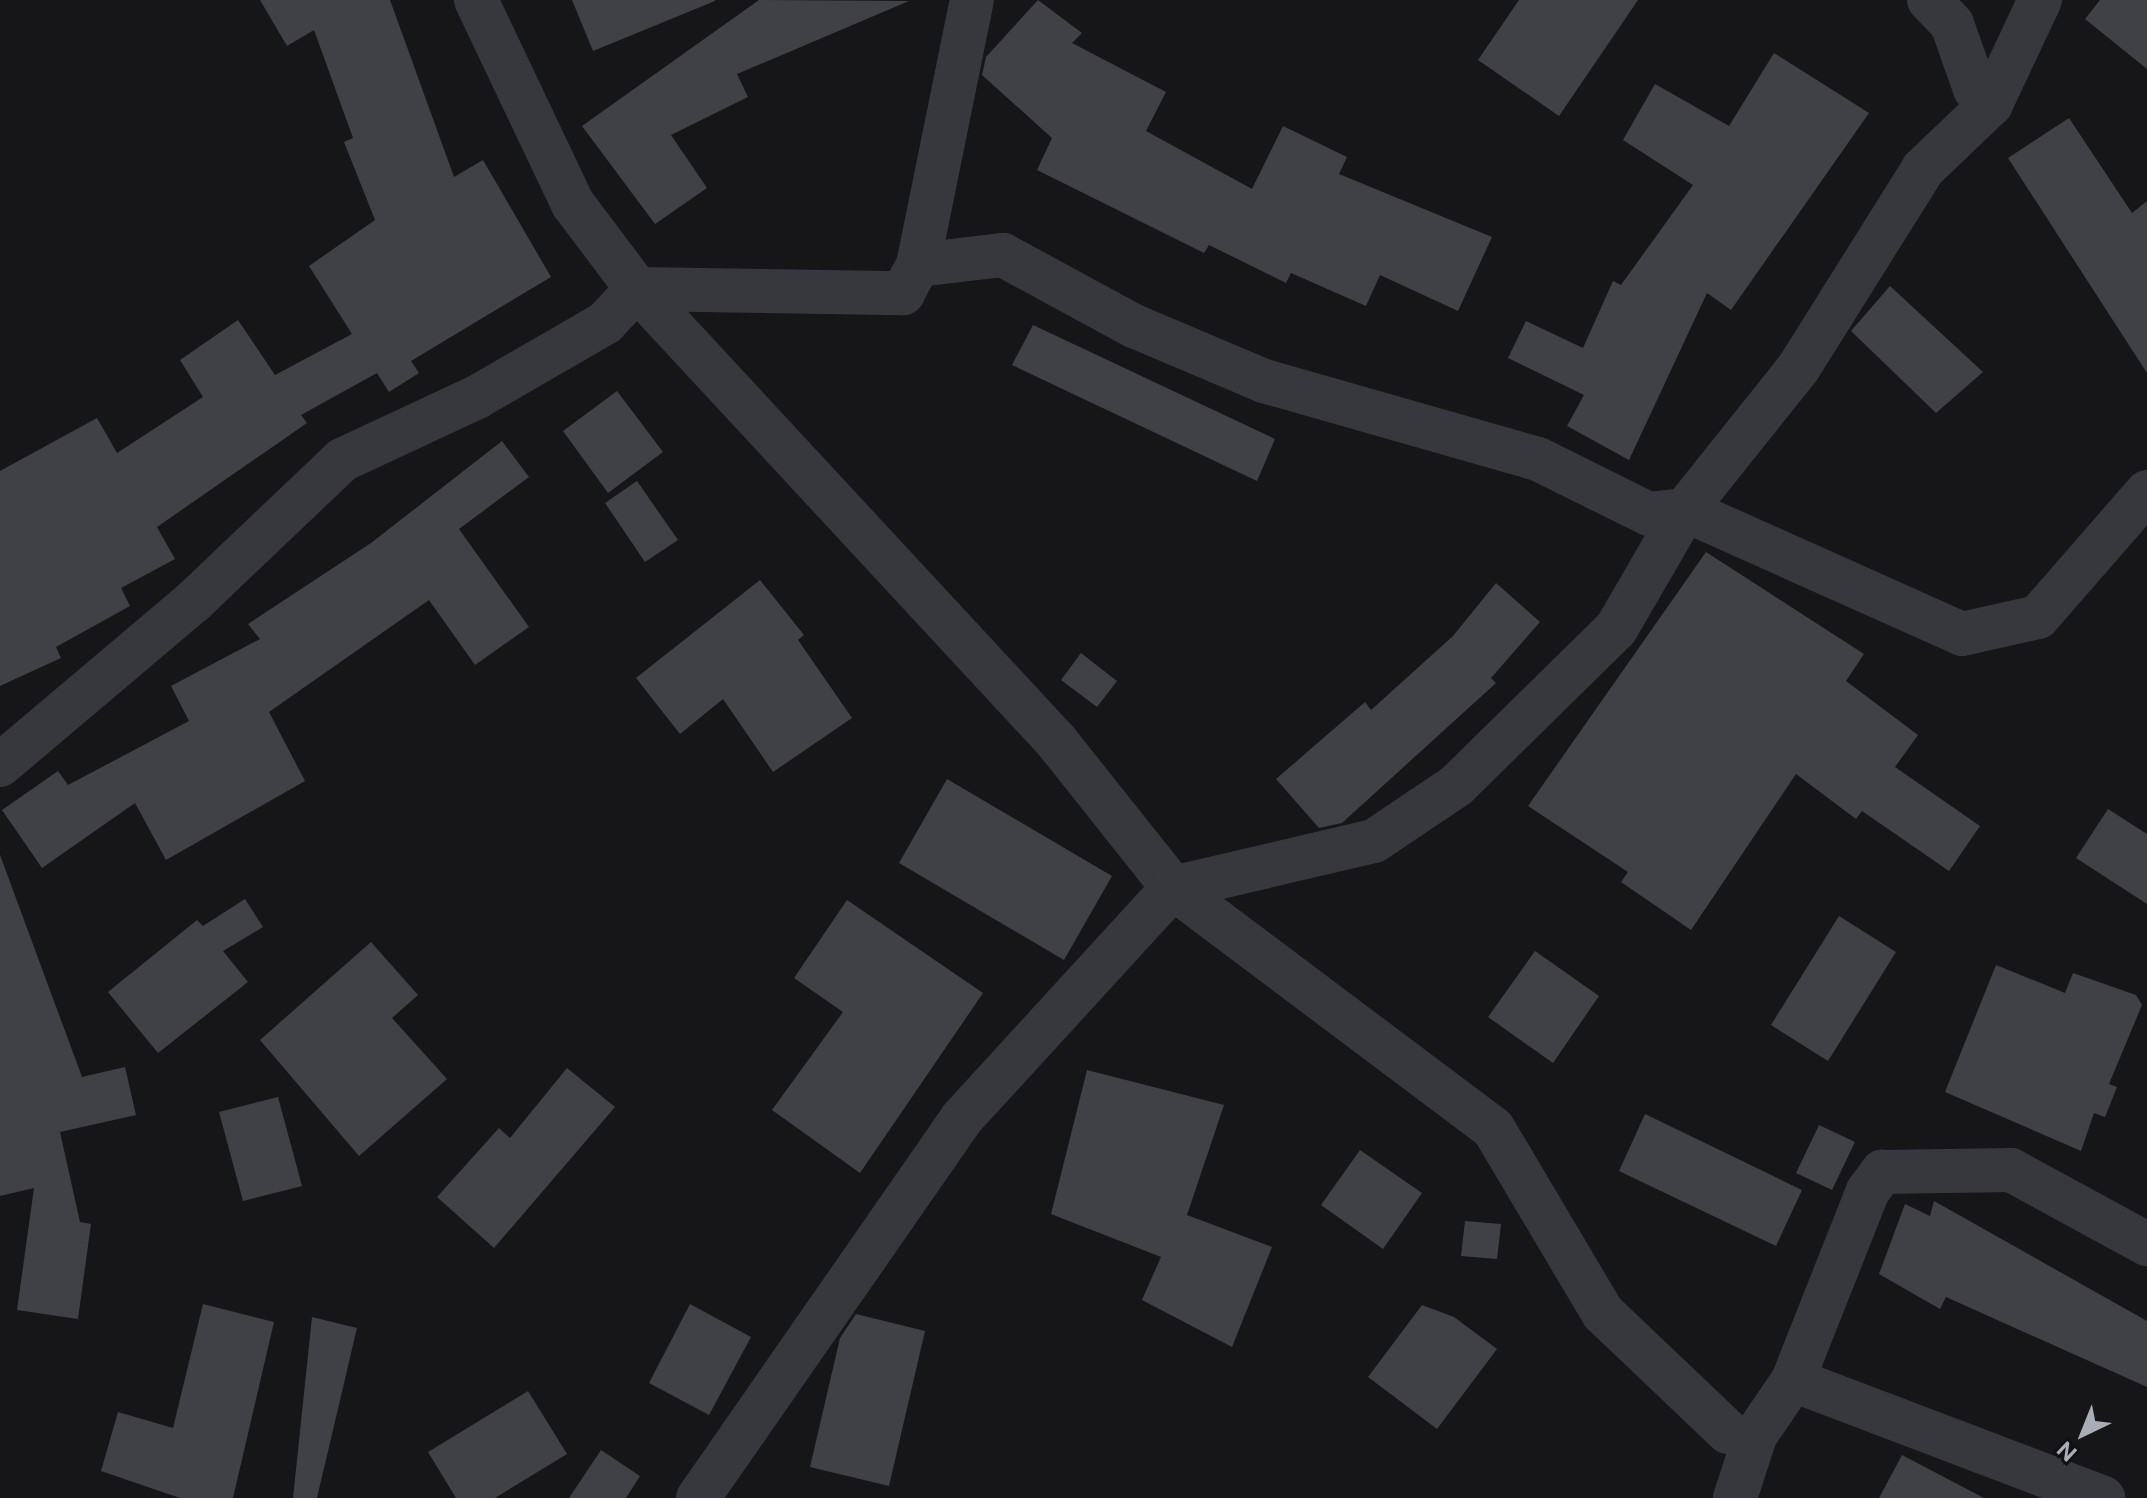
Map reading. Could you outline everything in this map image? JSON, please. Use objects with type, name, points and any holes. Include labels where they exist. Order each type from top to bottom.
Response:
[{"type":"street","points":[[476,0],[573,204],[637,289],[1057,742],[1173,888],[1493,1128],[1603,1313],[1728,1432]]},
{"type":"street","points":[[0,765],[194,601],[342,460],[429,413],[477,397],[605,323],[637,289],[903,293],[918,265],[972,0]]},
{"type":"street","points":[[1929,0],[1952,24],[1975,89],[1991,104]]},
{"type":"street","points":[[698,1498],[962,1118],[1173,888],[1374,841],[1456,786],[1616,629],[1685,510],[1799,367],[1923,169],[1991,104],[2040,0]]},
{"type":"street","points":[[918,265],[1003,255],[1134,326],[1264,381],[1538,459],[1649,514],[1685,510],[1962,634],[2038,617],[2147,492]]},
{"type":"street","points":[[1735,1498],[1755,1436],[1793,1380],[1850,1232],[1882,1172],[2011,1170],[2147,1244]]},
{"type":"street","points":[[1793,1380],[2103,1498]]},
{"type":"building","points":[[260,0],[390,0],[454,177],[483,160],[551,277],[411,361],[419,373],[389,392],[377,373],[301,415],[307,423],[157,527],[175,559],[121,588],[130,606],[56,647],[61,658],[0,686],[0,471],[97,418],[117,453],[203,397],[180,360],[238,320],[275,375],[352,334],[309,266],[375,220],[344,142],[353,138],[314,30],[287,46]]},
{"type":"building","points":[[572,0],[715,0],[715,1],[593,51]]},
{"type":"building","points":[[759,0],[909,1],[737,74],[748,97],[671,135],[707,188],[655,224],[582,126]]},
{"type":"building","points":[[1038,0],[1082,33],[1072,43],[1166,92],[1146,131],[1252,189],[1283,126],[1347,157],[1339,174],[1492,237],[1458,311],[1380,275],[1366,306],[1291,273],[1286,283],[1209,245],[1204,253],[1037,170],[1052,138],[982,75],[986,57]]},
{"type":"building","points":[[1519,0],[1638,0],[1559,116],[1478,60]]},
{"type":"building","points":[[2100,0],[2147,0],[2147,69],[2085,19]]},
{"type":"building","points":[[1774,53],[1869,113],[1731,310],[1707,293],[1629,460],[1567,426],[1584,395],[1508,358],[1526,321],[1583,348],[1613,281],[1621,285],[1693,185],[1623,140],[1655,84],[1729,126]]},
{"type":"building","points":[[2069,118],[2132,213],[2147,201],[2147,373],[2008,158]]},
{"type":"building","points":[[1890,286],[1983,372],[1936,413],[1851,331]]},
{"type":"building","points":[[1033,325],[1275,439],[1257,481],[1012,365]]},
{"type":"building","points":[[617,391],[663,452],[608,493],[563,431]]},
{"type":"building","points":[[502,441],[529,477],[459,529],[529,627],[475,665],[429,600],[269,712],[305,781],[166,860],[135,803],[42,868],[2,810],[58,771],[68,785],[189,721],[171,686],[260,639],[248,624],[371,543]]},
{"type":"building","points":[[637,481],[678,540],[645,562],[605,503]]},
{"type":"building","points":[[1706,552],[1864,654],[1846,681],[1918,735],[1895,767],[1980,826],[1949,871],[1862,811],[1856,819],[1796,774],[1691,930],[1621,882],[1628,872],[1528,806]]},
{"type":"building","points":[[760,580],[804,635],[798,640],[852,718],[773,772],[723,699],[680,734],[636,678]]},
{"type":"building","points":[[1496,583],[1540,622],[1491,678],[1496,683],[1342,823],[1319,828],[1276,779],[1365,702],[1371,710],[1453,636]]},
{"type":"building","points":[[1081,653],[1117,681],[1097,707],[1061,680]]},
{"type":"building","points":[[947,779],[1112,876],[1064,960],[899,863]]},
{"type":"building","points":[[2108,809],[2147,834],[2147,904],[2076,858]]},
{"type":"building","points":[[0,855],[82,1077],[125,1067],[136,1115],[60,1132],[80,1222],[91,1224],[78,1319],[17,1310],[34,1188],[0,1196]]},
{"type":"building","points":[[245,899],[263,927],[223,951],[248,982],[158,1053],[108,992],[197,920],[203,926]]},
{"type":"building","points":[[847,900],[983,993],[860,1173],[772,1110],[843,1012],[794,978]]},
{"type":"building","points":[[1839,916],[1896,952],[1828,1061],[1771,1025]]},
{"type":"building","points":[[371,942],[418,995],[392,1018],[447,1079],[359,1156],[260,1040]]},
{"type":"building","points":[[1535,951],[1599,996],[1553,1063],[1488,1017]]},
{"type":"building","points":[[1996,965],[2065,993],[2073,973],[2136,995],[2142,1005],[2109,1084],[2117,1087],[2105,1117],[2094,1113],[2081,1151],[1945,1092]]},
{"type":"building","points":[[567,1068],[615,1107],[494,1248],[437,1197],[499,1128],[510,1138]]},
{"type":"building","points":[[1087,1070],[1224,1105],[1187,1215],[1272,1247],[1232,1347],[1142,1300],[1161,1257],[1051,1214]]},
{"type":"building","points":[[278,1097],[302,1186],[243,1201],[219,1112]]},
{"type":"building","points":[[1645,1114],[1802,1190],[1776,1246],[1619,1171]]},
{"type":"building","points":[[1819,1125],[1855,1142],[1832,1190],[1796,1173]]},
{"type":"building","points":[[1360,1150],[1422,1193],[1383,1249],[1321,1205]]},
{"type":"building","points":[[1934,1201],[2147,1321],[2147,1387],[1946,1297],[1940,1309],[1879,1274],[1905,1204],[1930,1216]]},
{"type":"building","points":[[1465,1221],[1501,1224],[1497,1259],[1461,1256]]},
{"type":"building","points":[[203,1304],[274,1322],[233,1498],[180,1498],[101,1471],[118,1412],[173,1428]]},
{"type":"building","points":[[690,1304],[751,1337],[709,1415],[649,1383]]},
{"type":"building","points":[[1422,1305],[1454,1317],[1497,1349],[1437,1429],[1368,1377]]},
{"type":"building","points":[[856,1314],[925,1331],[889,1486],[810,1467],[840,1338]]},
{"type":"building","points":[[312,1317],[357,1328],[317,1498],[293,1498]]},
{"type":"building","points":[[528,1391],[567,1454],[495,1498],[456,1498],[428,1452]]},
{"type":"building","points":[[601,1450],[640,1476],[626,1498],[569,1498]]},
{"type":"building","points":[[1902,1455],[1984,1498],[1879,1498]]}]
